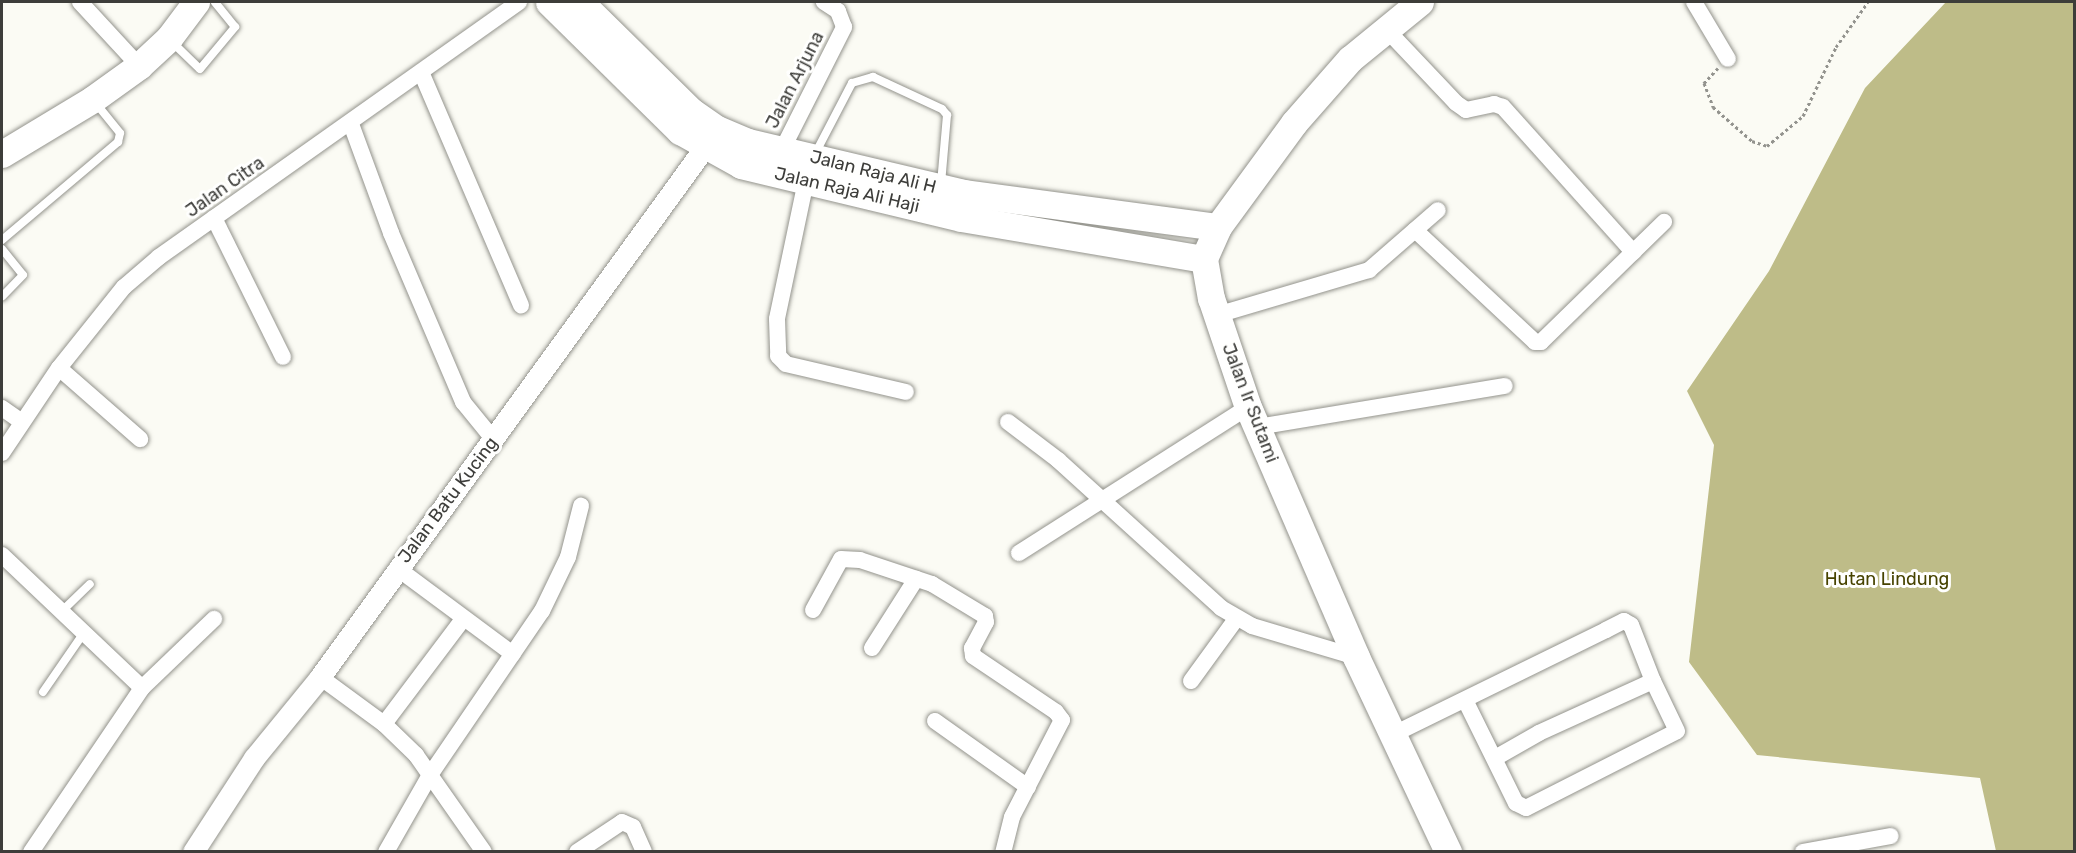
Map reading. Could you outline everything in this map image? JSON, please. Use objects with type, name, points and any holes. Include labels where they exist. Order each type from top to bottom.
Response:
[{"type":"main road","points":[[4,149],[93,99],[139,66],[169,38],[196,2]]},
{"type":"main road","name":"Jalan Raja Ali Haji","points":[[549,2],[685,121],[704,148],[741,165],[809,169],[961,218],[1204,259]]},
{"type":"main road","name":"Jalan Raja Ali H","points":[[580,2],[685,121],[782,150],[809,169],[1218,227]]},
{"type":"main road","points":[[1204,259],[1218,227],[1294,123],[1350,58],[1415,3]]},
{"type":"main road","name":"Jalan Ir Sutami","points":[[1204,259],[1217,315],[1252,417],[1356,657],[1394,734],[1445,849]]},
{"type":"street","points":[[80,2],[139,66]]},
{"type":"street","name":"Jalan Citra","points":[[2,453],[59,368],[124,287],[214,218],[351,124],[519,2]]},
{"type":"street","name":"Jalan Arjuna","points":[[782,150],[844,27],[838,10],[824,2]]},
{"type":"street","points":[[1694,2],[1728,59]]},
{"type":"street","points":[[1386,29],[1456,103],[1467,110],[1494,104],[1503,107],[1633,252]]},
{"type":"street","points":[[421,72],[521,305]]},
{"type":"street","points":[[351,124],[391,233],[463,402],[494,440]]},
{"type":"street","name":"Jalan Batu Kucing","points":[[193,852],[254,758],[320,677],[704,148]]},
{"type":"street","points":[[809,169],[777,319],[778,356],[786,364],[906,392]]},
{"type":"street","points":[[1217,315],[1348,279],[1369,270],[1438,210]]},
{"type":"street","points":[[214,218],[283,357]]},
{"type":"street","points":[[1415,230],[1535,342],[1545,338],[1664,222]]},
{"type":"street","points":[[59,368],[140,439]]},
{"type":"street","points":[[1018,552],[1102,500],[1252,417],[1505,386]]},
{"type":"street","points":[[2,408],[22,422]]},
{"type":"street","points":[[1008,422],[1059,460],[1194,587],[1236,619],[1356,657]]},
{"type":"street","points":[[386,852],[430,775],[542,611],[568,556],[581,506]]},
{"type":"street","points":[[2,555],[142,688]]},
{"type":"street","points":[[813,610],[841,559],[860,560],[916,579],[985,616],[972,648],[973,656],[1056,712],[1062,720],[1012,817],[1003,852]]},
{"type":"street","points":[[397,568],[513,654]]},
{"type":"street","points":[[872,648],[916,579]]},
{"type":"street","points":[[31,852],[142,688],[214,619]]},
{"type":"street","points":[[384,724],[463,619]]},
{"type":"street","points":[[1191,681],[1236,619]]},
{"type":"street","points":[[1394,734],[1624,621],[1631,625],[1653,681],[1677,731],[1526,808],[1516,803],[1465,700]]},
{"type":"street","points":[[320,677],[384,724],[416,755],[484,852]]},
{"type":"street","points":[[1495,758],[1539,733],[1653,681]]},
{"type":"street","points":[[935,721],[1028,787]]},
{"type":"street","points":[[577,852],[622,822],[633,827],[644,852]]},
{"type":"street","points":[[1803,852],[1891,836]]},
{"type":"lane","points":[[169,38],[200,69],[235,27],[214,2]]},
{"type":"lane","points":[[809,169],[852,83],[873,77],[942,109],[947,115],[941,188]]},
{"type":"lane","points":[[2,240],[118,142],[120,133],[93,99]]},
{"type":"lane","points":[[2,249],[23,275],[2,297]]},
{"type":"lane","points":[[61,612],[90,584]]},
{"type":"lane","points":[[44,692],[83,634]]},
{"type":"path","points":[[1728,59],[1704,83],[1709,98],[1723,118],[1752,141],[1767,146],[1803,116],[1836,47],[1868,2]]},
{"type":"green space","name":"Hutan Lindung","points":[[1946,2],[2074,2],[2074,851],[1996,851],[1980,778],[1757,755],[1689,662],[1714,445],[1687,391],[1769,271],[1865,88]]}]
